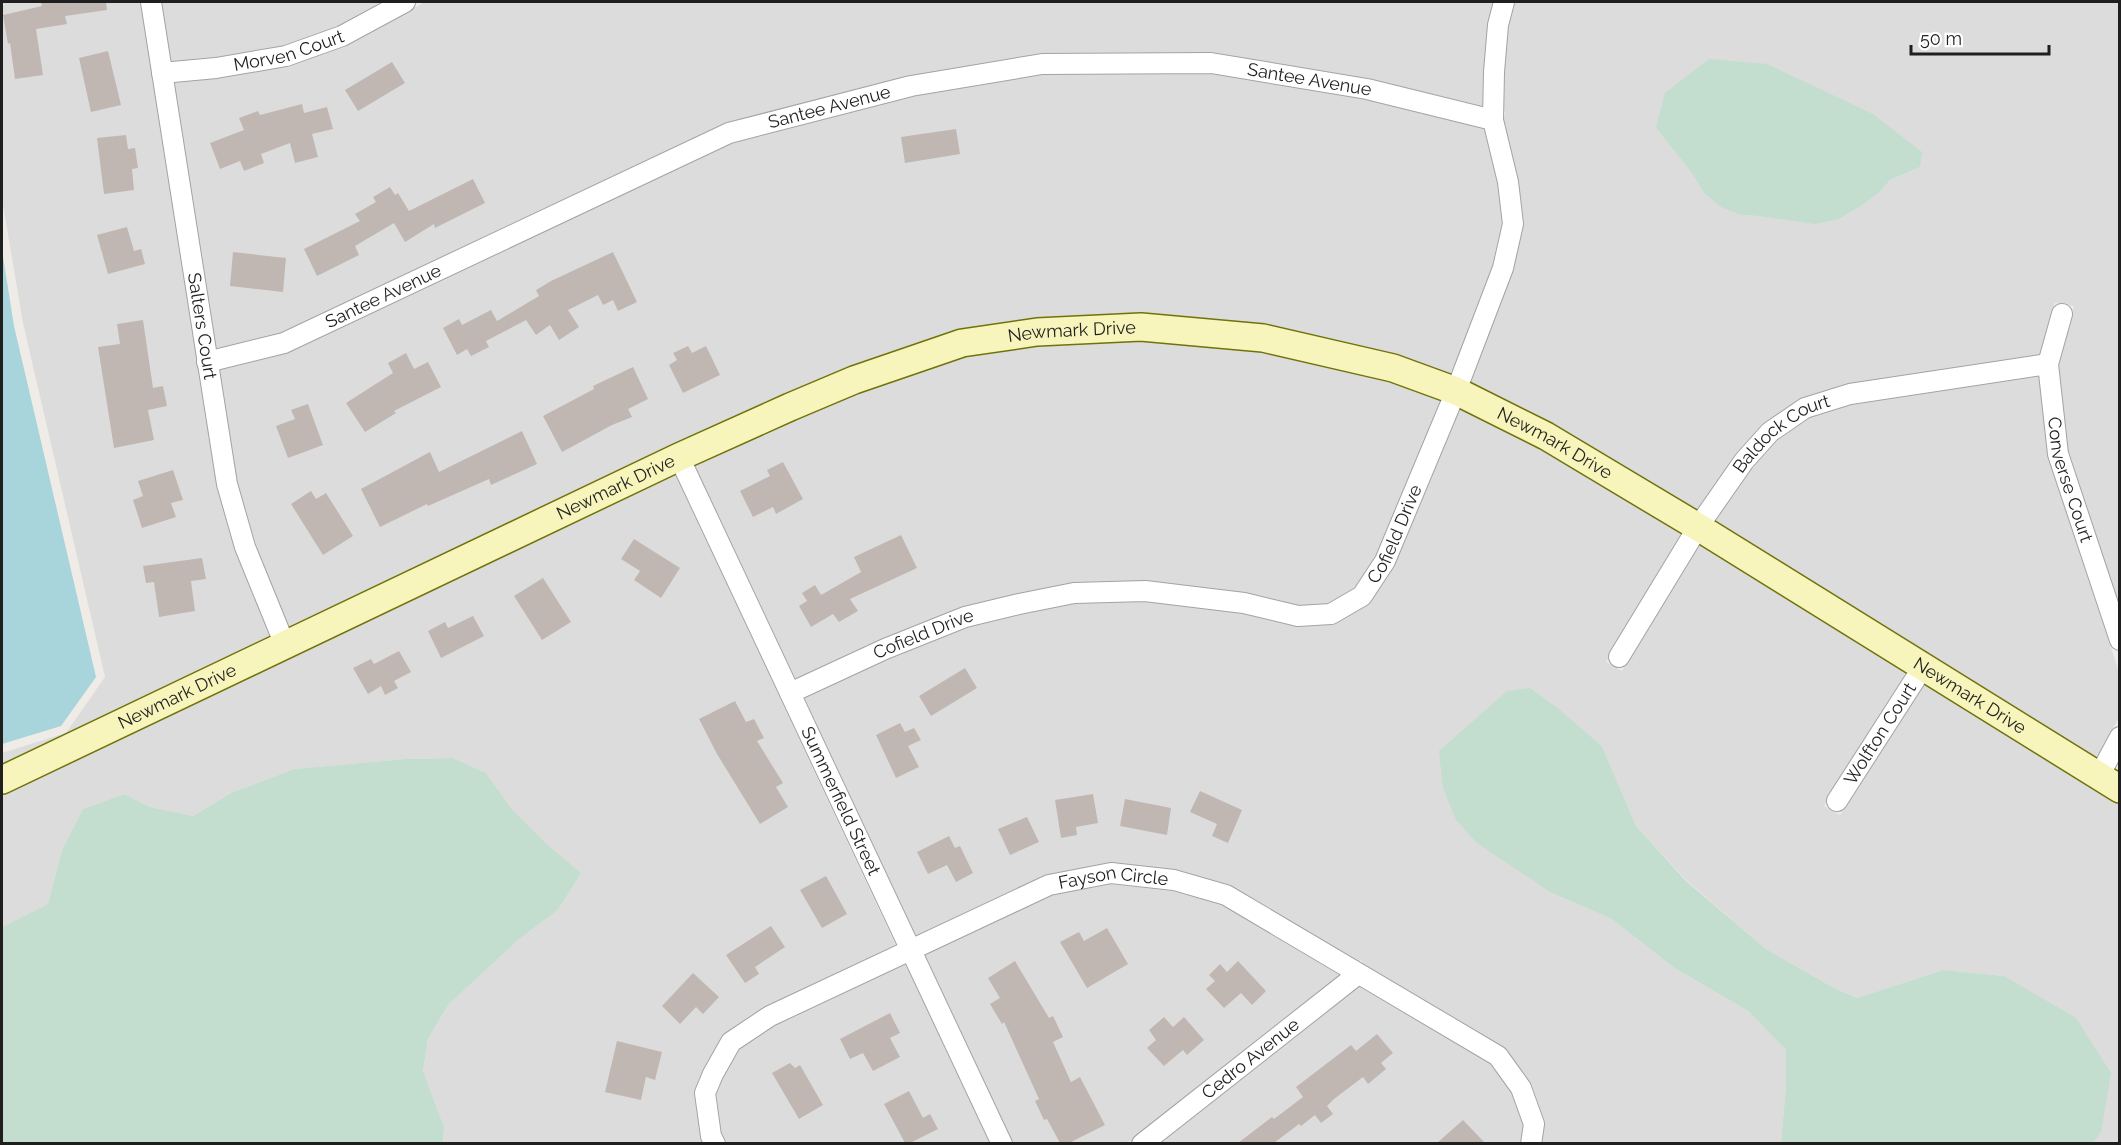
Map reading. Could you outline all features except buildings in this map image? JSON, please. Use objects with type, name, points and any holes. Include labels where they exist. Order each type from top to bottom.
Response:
[{"type":"street","name":"Salters Court","points":[[151,2],[226,484],[246,547],[285,645]]},
{"type":"street","name":"Morven Court","points":[[162,73],[216,68],[286,56],[342,36],[405,2]]},
{"type":"street","name":"Cofield Drive","points":[[790,693],[885,649],[965,617],[1074,593],[1146,591],[1244,603],[1298,616],[1331,614],[1362,596],[1385,561],[1456,391],[1503,268],[1513,224],[1508,182],[1493,120],[1498,25],[1504,2]]},
{"type":"street","name":"Santee Avenue","points":[[207,362],[284,343],[729,133],[911,86],[1042,64],[1211,63],[1367,89],[1493,120]]},
{"type":"street","name":"Converse Court","points":[[2062,314],[2048,364],[2058,454],[2120,640]]},
{"type":"street","name":"Newmark Drive","points":[[2,780],[679,457],[854,380],[962,343],[1037,332],[1142,327],[1263,338],[1393,368],[1456,391],[1546,436],[1698,527],[2109,782]]},
{"type":"street","name":"Baldock Court","points":[[1619,657],[1698,527],[1744,461],[1770,432],[1805,408],[1850,394],[2048,364]]},
{"type":"street","name":"Summerfield Street","points":[[679,457],[1002,1143]]},
{"type":"street","name":"Wolfton Court","points":[[1837,801],[1923,667]]},
{"type":"street","points":[[2109,782],[2120,737]]},
{"type":"street","name":"Fayson Circle","points":[[715,1143],[711,1136],[705,1093],[731,1042],[770,1016],[1049,885],[1111,873],[1174,880],[1226,895],[1498,1056],[1521,1088],[1534,1124],[1531,1143]]},
{"type":"street","name":"Cedro Avenue","points":[[1142,1143],[1358,974]]},
{"type":"shaded area","points":[[2,2],[141,2],[217,487],[236,551],[271,640],[2,769],[2,753],[66,733],[105,677],[23,323],[2,199]]},
{"type":"shaded area","points":[[161,2],[385,2],[339,27],[285,47],[216,58],[171,62]]},
{"type":"shaded area","points":[[425,2],[1494,2],[1488,24],[1483,106],[1369,79],[1212,53],[1043,54],[911,76],[726,124],[282,333],[215,350],[174,82],[217,78],[287,66],[344,46]]},
{"type":"shaded area","points":[[1514,2],[2119,2],[2119,607],[2068,451],[2058,363],[2074,306],[2055,303],[2040,355],[1850,384],[1800,400],[1765,424],[1737,454],[1696,514],[1468,385],[1522,224],[1517,179],[1503,119],[1506,112],[1503,111],[1508,26]],"holes":[[[1656,128],[1920,167],[1890,180],[1879,193],[1839,219],[1741,215],[1704,193],[1691,172]]]},
{"type":"shaded area","points":[[1209,73],[1363,99],[1484,128],[1498,185],[1503,224],[1493,266],[1451,378],[1265,327],[960,333],[290,631],[255,542],[236,481],[218,370],[288,352],[732,142],[912,96],[1042,74]]},
{"type":"shaded area","points":[[1140,337],[1260,347],[1389,378],[1443,398],[1376,557],[1356,589],[1329,604],[1300,606],[1246,593],[1148,581],[1073,583],[963,608],[881,640],[796,680],[692,461],[792,416],[963,353],[1037,342]]},
{"type":"shaded area","points":[[2039,375],[2049,458],[2119,672],[2119,717],[2096,761],[1712,523],[1751,466],[1776,440],[1808,417],[1851,405]]},
{"type":"shaded area","points":[[1460,405],[1541,445],[1684,531],[1606,662],[1622,671],[1701,541],[1909,671],[1824,806],[1840,815],[1925,681],[2119,801],[2119,1143],[2093,1143],[2101,1132],[2004,976],[1943,970],[1857,998],[1834,988],[1766,949],[1686,880],[1636,826],[1602,746],[1558,710],[1552,893],[1612,919],[1673,967],[1748,1011],[1786,1050],[1786,1086],[1781,1143],[1540,1143],[1544,1119],[1531,1083],[1504,1047],[1365,966],[1361,960],[1359,962],[1230,885],[1177,870],[1110,864],[916,937],[804,697],[967,627],[1074,603],[1144,601],[1241,613],[1295,626],[1335,622],[1366,605]]},
{"type":"shaded area","points":[[673,470],[896,946],[704,1070],[695,1096],[703,1143],[443,1144],[444,1127],[423,1071],[428,1039],[448,1005],[518,940],[558,910],[581,873],[546,843],[511,808],[486,773],[453,758],[405,759],[294,769],[231,793],[193,816],[150,807],[124,794],[83,809],[62,850],[48,904],[2,927],[2,790]]},
{"type":"shaded area","points":[[1110,884],[1171,891],[1221,904],[1341,976],[1127,1143],[1014,1144],[924,955],[1051,895]]},
{"type":"shaded area","points":[[905,963],[991,1143],[727,1143],[721,1132],[715,1093],[738,1049],[775,1025]]},
{"type":"shaded area","points":[[1358,986],[1491,1064],[1512,1093],[1524,1126],[1521,1144],[1157,1144]]},
{"type":"green space","points":[[1709,59],[1767,64],[1873,114],[1922,152],[1920,167],[1890,180],[1879,193],[1839,219],[1815,224],[1741,215],[1721,207],[1704,193],[1691,172],[1656,128],[1665,93]]},
{"type":"green space","points":[[1530,688],[1564,713],[1602,746],[1636,826],[1686,881],[1766,949],[1834,988],[1857,998],[1943,970],[2004,976],[2076,1018],[2111,1073],[2101,1132],[2093,1143],[1781,1143],[1786,1086],[1786,1050],[1748,1011],[1673,967],[1612,919],[1552,893],[1477,843],[1456,820],[1443,788],[1439,751],[1507,691]]},
{"type":"green space","points":[[453,758],[486,773],[511,808],[546,843],[581,873],[558,910],[518,940],[448,1005],[428,1039],[423,1071],[444,1127],[443,1143],[2,1143],[2,927],[48,904],[62,850],[83,809],[124,794],[150,807],[193,816],[231,793],[294,769],[405,759]]},
{"type":"water","points":[[2,250],[14,326],[96,677],[61,726],[2,744]]}]
